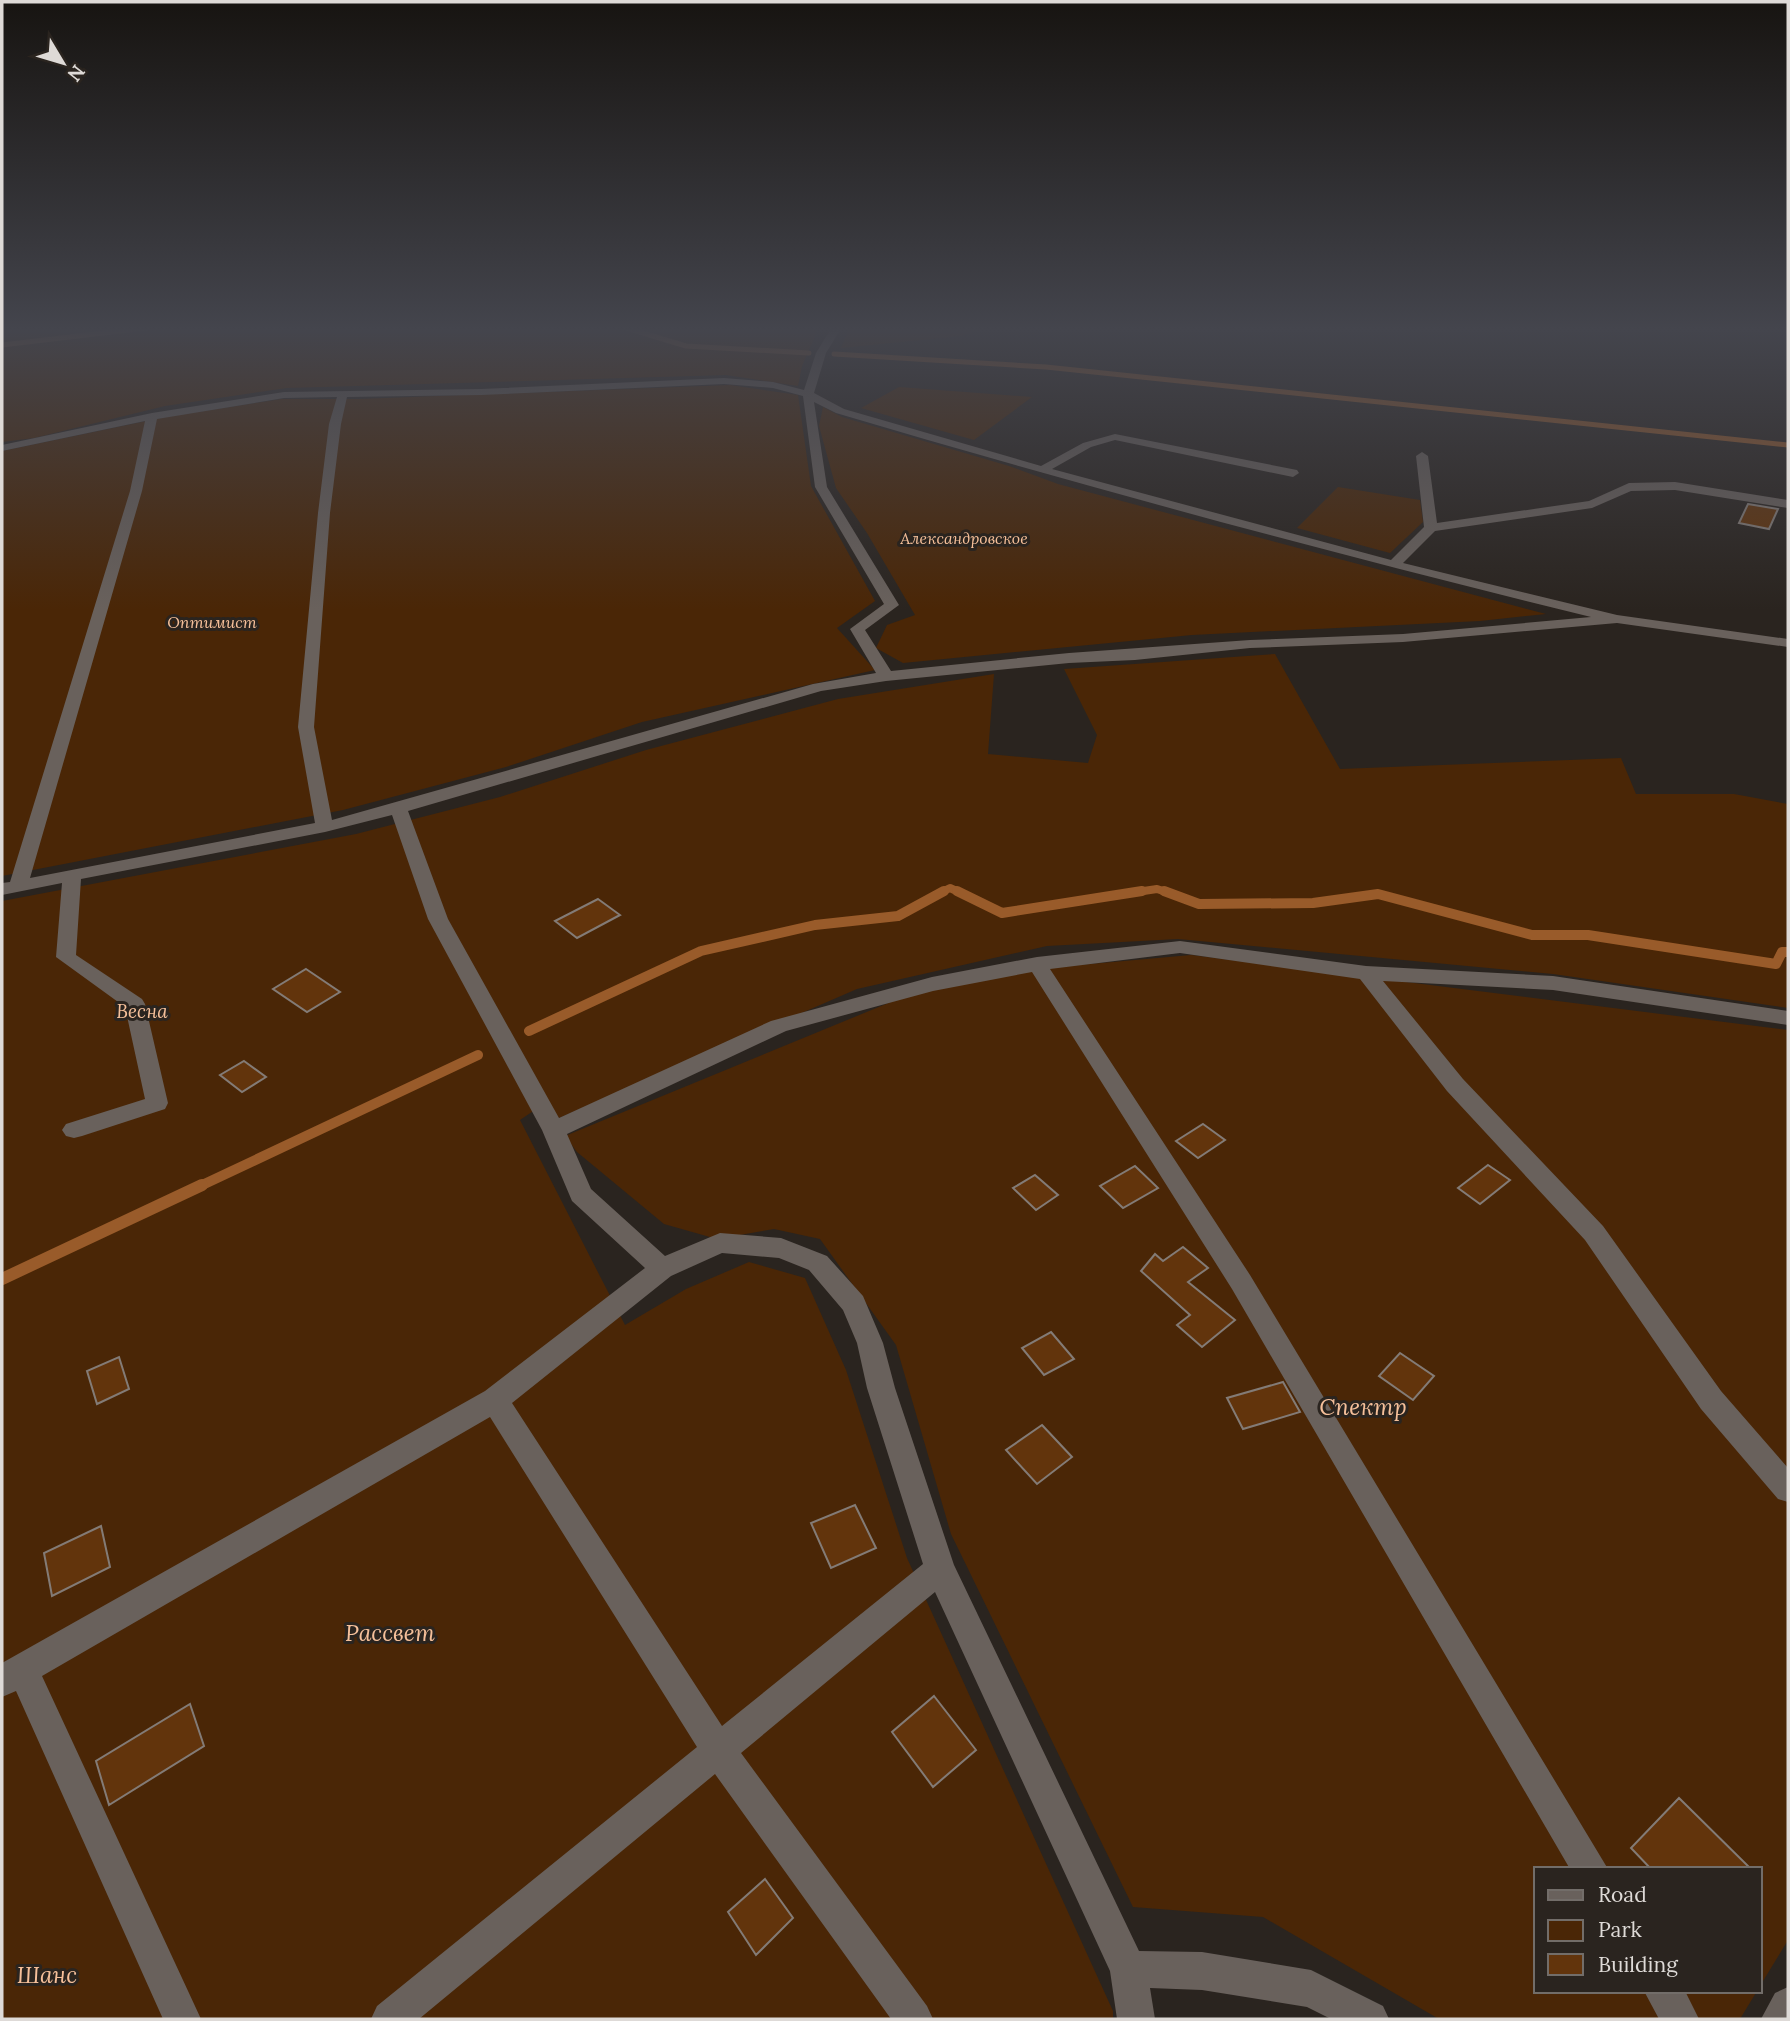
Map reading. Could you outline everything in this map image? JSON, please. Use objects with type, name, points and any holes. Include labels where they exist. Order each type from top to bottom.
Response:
[{"type":"street","points":[[2,448],[127,421]]},
{"type":"street","points":[[151,421],[136,491],[10,888],[325,827],[819,687],[886,676],[1250,644],[1403,638],[1617,620]]},
{"type":"street","points":[[325,827],[306,727],[324,513],[336,421]]},
{"type":"street","points":[[812,421],[821,487],[892,605],[857,629],[886,676]]},
{"type":"street","points":[[875,421],[1042,470],[1394,565],[1617,620],[1788,643]]},
{"type":"street","points":[[1042,470],[1087,445],[1115,437],[1293,473]]},
{"type":"street","points":[[1422,456],[1431,528]]},
{"type":"street","points":[[1394,565],[1431,528],[1592,504],[1629,487],[1675,486],[1788,504]]},
{"type":"street","points":[[398,808],[438,919],[554,1130],[581,1194],[662,1269]]},
{"type":"street","points":[[72,875],[66,957],[135,1004],[157,1103],[74,1130]]},
{"type":"street","points":[[554,1130],[779,1026],[932,984],[1037,964],[1180,947],[1366,973],[1553,983],[1788,1018]]},
{"type":"street","points":[[1037,964],[1241,1282],[1589,1867]]},
{"type":"street","points":[[1366,973],[1455,1085],[1594,1233],[1711,1400],[1788,1489]]},
{"type":"street","points":[[182,2019],[12,1675],[495,1401],[662,1269],[720,1243],[781,1248],[818,1263],[854,1304],[940,1569],[1128,1969],[1136,2019]]},
{"type":"street","points":[[495,1401],[718,1750],[914,2019]]},
{"type":"street","points":[[390,2019],[940,1569]]},
{"type":"street","points":[[1128,1969],[1202,1971],[1311,1989],[1370,2019]]},
{"type":"street","points":[[1664,1993],[1680,2019]]},
{"type":"street","points":[[1780,2019],[1788,2006]]},
{"type":"green space","points":[[2,421],[102,421],[34,438],[2,442]]},
{"type":"green space","name":"Оптимист","points":[[145,421],[802,421],[811,486],[875,601],[837,628],[875,670],[642,722],[506,767],[343,810],[2,876],[2,451]]},
{"type":"green space","name":"Александровское","points":[[820,421],[857,421],[1009,466],[1058,484],[1546,614],[1480,621],[1192,635],[903,663],[876,648],[887,625],[915,615],[867,533],[836,488]]},
{"type":"green space","points":[[908,421],[999,421],[974,440]]},
{"type":"green space","points":[[1338,487],[1420,500],[1423,522],[1390,553],[1297,528]]},
{"type":"green space","points":[[1275,654],[1340,769],[1621,758],[1636,794],[1734,794],[1788,804],[1788,1008],[1553,974],[1178,939],[1047,946],[857,989],[559,1118],[545,1103],[520,1120],[625,1325],[686,1289],[749,1262],[805,1278],[846,1370],[907,1558],[1113,2011],[1113,2019],[2,2019],[2,901],[356,834],[500,797],[646,750],[838,699],[994,674],[988,754],[1088,763],[1097,735],[1064,669]]},
{"type":"green space","name":"Спектр","points":[[1191,955],[1788,1030],[1788,1940],[1762,1983],[1762,1867],[1534,1867],[1534,1993],[1756,1993],[1740,2019],[1439,2019],[1263,1917],[1133,1907],[951,1534],[896,1345],[820,1239],[774,1229],[717,1239],[664,1224],[577,1152],[565,1136],[908,995],[1046,968]]},
{"type":"building","points":[[1748,504],[1778,509],[1769,529],[1739,523]]},
{"type":"building","points":[[598,899],[620,915],[577,938],[555,921]]},
{"type":"building","points":[[306,969],[340,992],[307,1012],[273,989]]},
{"type":"building","points":[[244,1061],[266,1077],[242,1092],[220,1075]]},
{"type":"building","points":[[1203,1124],[1225,1140],[1198,1158],[1176,1141]]},
{"type":"building","points":[[1488,1165],[1510,1180],[1480,1204],[1458,1188]]},
{"type":"building","points":[[1135,1166],[1158,1188],[1123,1208],[1100,1186]]},
{"type":"building","points":[[1035,1175],[1058,1195],[1036,1210],[1013,1188]]},
{"type":"building","points":[[1183,1247],[1208,1268],[1188,1282],[1235,1320],[1202,1347],[1177,1325],[1190,1315],[1141,1271],[1155,1254],[1163,1261]]},
{"type":"building","points":[[1051,1332],[1074,1359],[1044,1375],[1022,1348]]},
{"type":"building","points":[[1400,1353],[1434,1376],[1413,1400],[1379,1376]]},
{"type":"building","points":[[119,1357],[129,1389],[97,1404],[87,1371]]},
{"type":"building","points":[[1283,1382],[1300,1412],[1243,1429],[1227,1398]]},
{"type":"building","points":[[1042,1425],[1072,1457],[1037,1484],[1006,1450]]},
{"type":"building","points":[[855,1505],[876,1548],[831,1568],[811,1523]]},
{"type":"building","points":[[101,1526],[110,1567],[52,1596],[44,1553]]},
{"type":"building","points":[[934,1696],[976,1750],[933,1787],[892,1732]]},
{"type":"building","points":[[190,1704],[204,1746],[109,1805],[96,1761]]},
{"type":"building","points":[[1679,1798],[1749,1867],[1649,1867],[1631,1848]]},
{"type":"building","points":[[765,1879],[793,1918],[756,1955],[728,1912]]},
{"type":"waterway","points":[[1563,421],[1788,445]]},
{"type":"waterway","points":[[944,891],[950,888],[961,893]]},
{"type":"waterway","points":[[1130,893],[1157,889],[1169,893]]},
{"type":"waterway","points":[[529,1031],[701,951],[815,925],[898,916],[944,891]]},
{"type":"waterway","points":[[940,893],[944,891]]},
{"type":"waterway","points":[[957,891],[1002,913],[1142,891]]},
{"type":"waterway","points":[[1164,891],[1199,904],[1313,903],[1378,894],[1532,935],[1588,935],[1776,964],[1782,952],[1788,952]]},
{"type":"waterway","points":[[198,1187],[478,1055]]},
{"type":"waterway","points":[[2,1279],[202,1185]]},
{"type":"park label","name":"Весна","points":[[142,1011]]},
{"type":"park label","name":"Рассвет","points":[[390,1632]]},
{"type":"park label","name":"Шанс","points":[[47,1974]]}]
